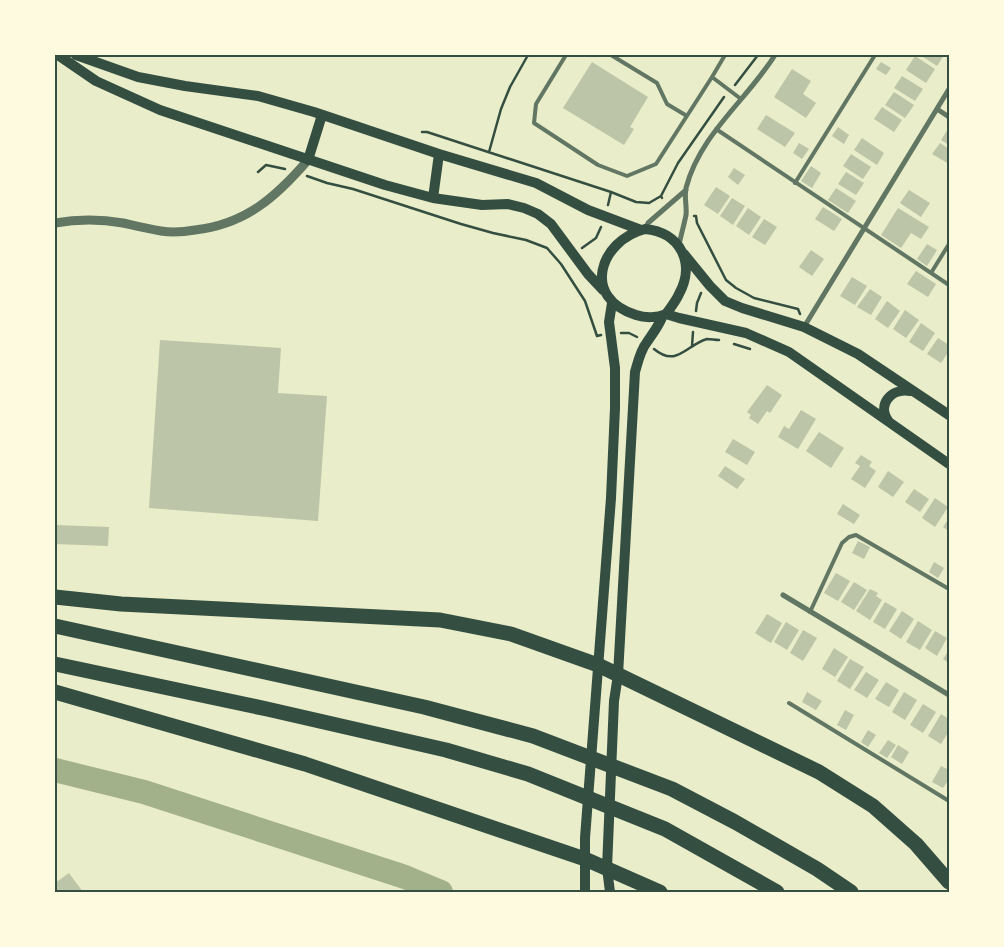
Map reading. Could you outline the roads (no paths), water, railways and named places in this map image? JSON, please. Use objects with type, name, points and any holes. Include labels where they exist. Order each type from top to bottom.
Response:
[{"type":"highway","points":[[55,597],[121,604],[440,620],[510,634],[598,666],[819,772],[873,806],[916,844],[949,882]]},
{"type":"highway","points":[[55,626],[424,707],[533,736],[672,789],[735,822],[817,869],[851,892]]},
{"type":"highway","points":[[55,664],[267,709],[446,750],[528,774],[665,829],[777,892]]},
{"type":"highway","points":[[55,692],[305,764],[585,859],[660,892]]},
{"type":"main road","points":[[58,55],[96,81],[136,100],[204,126],[385,185],[433,198],[482,205],[508,204],[538,214],[551,224],[612,303],[625,312],[651,317],[665,314],[695,320],[746,333],[788,352],[949,464]]},
{"type":"main road","points":[[76,55],[138,77],[185,86],[258,96],[322,115],[546,187],[588,210],[643,229],[662,233],[682,250],[710,286],[725,301],[804,328],[858,354],[949,415]]},
{"type":"main road","points":[[308,160],[322,115]]},
{"type":"main road","points":[[433,198],[439,154]]},
{"type":"main road","points":[[603,290],[604,262],[610,251],[625,238],[643,229]]},
{"type":"main road","points":[[610,892],[608,868],[614,701],[618,675],[635,372],[646,343],[658,329],[665,314],[680,293],[686,268],[682,250]]},
{"type":"main road","points":[[585,892],[585,838],[610,508],[615,408],[615,368],[609,322],[612,303]]},
{"type":"main road","points":[[891,424],[885,413],[887,400],[891,394],[897,391],[910,390]]},
{"type":"street","points":[[682,250],[686,215],[686,190],[698,160],[716,129],[764,73],[775,55]]},
{"type":"street","points":[[804,328],[949,89]]},
{"type":"street","points":[[936,109],[949,117]]},
{"type":"street","points":[[55,223],[71,220],[98,220],[164,232],[208,229],[239,219],[254,210],[275,195],[308,160]]},
{"type":"street","points":[[643,229],[686,190]]},
{"type":"street","points":[[783,595],[949,695]]},
{"type":"lane","points":[[566,55],[536,104],[534,123],[598,165],[627,176],[656,164],[725,55]]},
{"type":"lane","points":[[611,55],[657,83],[667,104],[687,116]]},
{"type":"lane","points":[[796,183],[875,55]]},
{"type":"lane","points":[[712,77],[741,99]]},
{"type":"lane","points":[[716,129],[949,285]]},
{"type":"lane","points":[[931,273],[949,244]]},
{"type":"lane","points":[[810,612],[842,543],[849,537],[856,535],[949,589]]},
{"type":"lane","points":[[789,703],[949,801]]},
{"type":"waterway","points":[[55,770],[144,792],[405,877],[441,892]]}]
